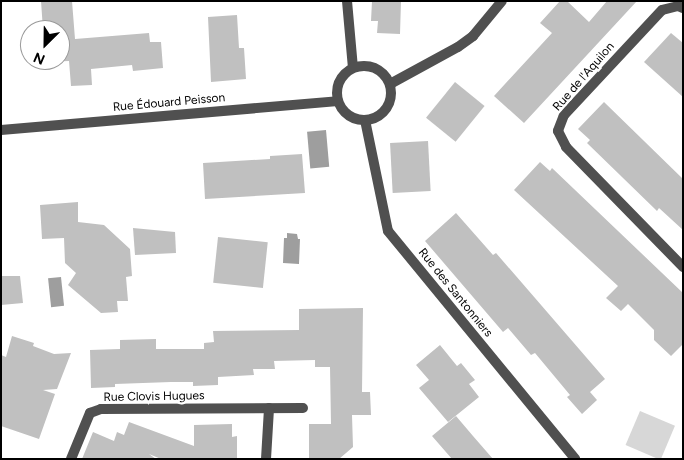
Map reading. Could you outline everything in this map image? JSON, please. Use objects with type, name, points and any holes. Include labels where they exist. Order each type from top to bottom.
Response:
[{"type":"street","points":[[347,1],[353,68]]},
{"type":"street","points":[[390,84],[458,47],[473,36],[502,1]]},
{"type":"street","name":"Rue de l'Aquilon","points":[[683,8],[678,6],[662,10],[564,115],[558,131],[566,147],[683,267]]},
{"type":"street","points":[[370,67],[379,70],[390,84],[390,101],[386,108],[380,114],[365,120],[348,115],[338,101],[338,86],[341,79],[353,68],[370,67]]},
{"type":"street","name":"Rue Édouard Peisson","points":[[1,130],[338,101]]},
{"type":"street","name":"Rue des Santonniers","points":[[365,120],[388,231],[575,459]]},
{"type":"street","points":[[266,459],[269,408]]},
{"type":"street","name":"Rue Clovis Hugues","points":[[71,459],[82,428],[90,413],[101,409],[303,408]]},
{"type":"shaded area","points":[[326,130],[329,167],[310,169],[307,132]]},
{"type":"shaded area","points":[[287,233],[297,234],[298,239],[300,239],[299,264],[283,263],[284,238],[287,238]]},
{"type":"shaded area","points":[[61,277],[64,306],[51,307],[48,278]]},
{"type":"shaded area","points":[[640,411],[675,426],[661,459],[626,445]]},
{"type":"building","points":[[41,1],[72,1],[75,39],[149,33],[150,42],[161,42],[163,68],[133,71],[132,65],[91,69],[92,85],[71,86],[70,20],[42,20]]},
{"type":"building","points":[[372,1],[401,1],[400,34],[377,33],[378,21],[371,21]]},
{"type":"building","points":[[560,1],[567,1],[589,22],[607,1],[637,1],[524,123],[494,96],[552,33],[540,23]]},
{"type":"building","points":[[237,15],[239,48],[244,48],[246,79],[211,82],[208,17]]},
{"type":"building","points":[[671,33],[683,43],[683,97],[644,62]]},
{"type":"building","points":[[455,82],[485,106],[456,142],[426,118]]},
{"type":"building","points":[[604,102],[683,179],[683,230],[659,208],[657,211],[587,143],[590,140],[578,129]]},
{"type":"building","points":[[428,141],[431,191],[393,193],[390,143]]},
{"type":"building","points":[[302,154],[305,193],[205,199],[203,163],[270,159],[270,156]]},
{"type":"building","points":[[540,162],[550,171],[552,168],[683,293],[683,344],[671,356],[654,340],[654,330],[628,304],[621,311],[606,298],[618,286],[514,190]]},
{"type":"building","points":[[78,202],[78,222],[104,225],[130,249],[132,276],[126,277],[128,301],[117,301],[118,312],[101,313],[68,285],[76,273],[65,263],[64,238],[42,239],[40,205]]},
{"type":"building","points":[[456,213],[493,255],[496,253],[605,379],[590,392],[597,400],[582,414],[567,397],[570,395],[535,353],[531,355],[508,328],[503,332],[425,241]]},
{"type":"building","points":[[133,228],[175,232],[176,253],[135,255]]},
{"type":"building","points":[[218,237],[268,242],[263,288],[213,283]]},
{"type":"building","points":[[1,276],[20,276],[23,303],[1,305]]},
{"type":"building","points":[[363,308],[362,392],[370,392],[371,415],[352,415],[353,447],[339,459],[309,459],[309,424],[331,424],[330,367],[315,367],[315,360],[274,361],[275,369],[253,369],[254,375],[218,377],[218,385],[193,386],[193,382],[171,382],[115,384],[115,387],[91,388],[90,350],[120,349],[120,340],[156,339],[156,349],[204,349],[204,343],[214,342],[213,331],[299,330],[299,309]]},
{"type":"building","points":[[12,336],[34,343],[33,346],[54,354],[71,353],[57,389],[43,390],[55,394],[39,439],[1,426],[1,355],[6,357]]},
{"type":"building","points":[[440,345],[457,366],[461,363],[475,380],[469,384],[479,397],[448,422],[419,388],[429,380],[416,365]]},
{"type":"building","points":[[456,416],[493,459],[452,459],[432,436]]},
{"type":"building","points":[[129,422],[194,446],[194,425],[232,424],[232,437],[237,436],[237,459],[161,459],[149,454],[156,459],[82,459],[93,432],[114,441],[117,432],[124,435]]}]
